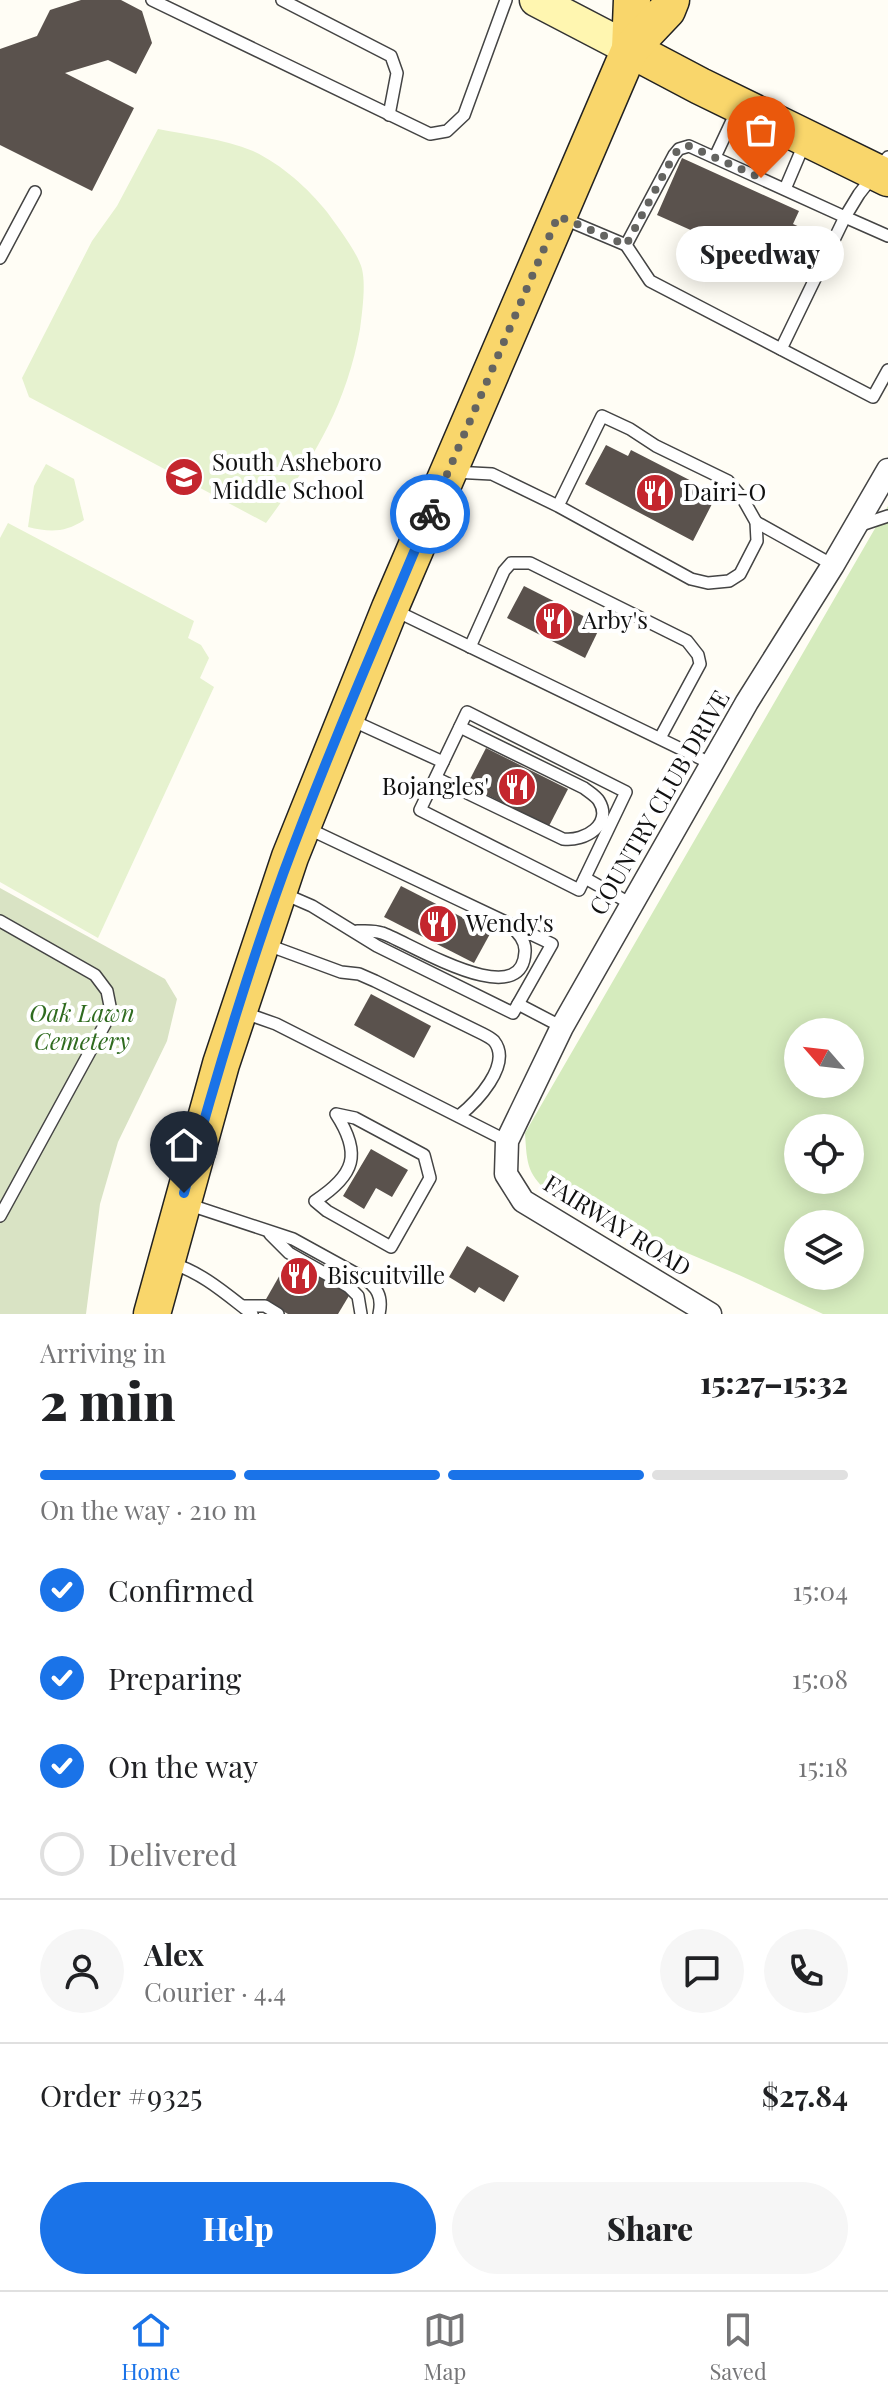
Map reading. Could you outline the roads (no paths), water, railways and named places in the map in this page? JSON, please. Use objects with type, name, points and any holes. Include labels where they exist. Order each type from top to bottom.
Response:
[{"type":"main road","points":[[536,0],[740,105],[884,169]]},
{"type":"main road","points":[[630,49],[632,0]]},
{"type":"main road","points":[[152,1314],[237,1011],[302,825],[390,608],[630,49],[667,10],[671,0]]},
{"type":"street","name":"COUNTRY CLUB DRIVE","points":[[506,1174],[507,1141],[562,1027],[747,702],[888,470]]},
{"type":"street","name":"FAIRWAY ROAD","points":[[506,1174],[523,1201],[710,1314]]},
{"type":"lane","points":[[152,0],[430,134],[447,131],[464,115],[506,0]]},
{"type":"lane","points":[[282,0],[391,56],[397,73],[389,115]]},
{"type":"lane","points":[[715,157],[740,105]]},
{"type":"lane","points":[[785,189],[808,137]]},
{"type":"lane","points":[[626,245],[674,155],[679,149],[689,146],[888,236]]},
{"type":"lane","points":[[781,349],[845,217],[884,169]]},
{"type":"lane","points":[[0,258],[35,192]]},
{"type":"lane","points":[[558,216],[626,245],[650,281],[873,397],[888,370]]},
{"type":"lane","points":[[449,471],[492,474],[558,506],[691,579],[708,583],[729,581],[740,574],[757,541],[756,522],[728,481],[602,416],[558,506]]},
{"type":"lane","points":[[853,529],[888,516]]},
{"type":"lane","points":[[756,522],[833,565]]},
{"type":"lane","points":[[470,647],[504,571],[511,563],[530,563],[687,641],[698,655],[700,664],[660,738]]},
{"type":"lane","points":[[390,608],[712,764]]},
{"type":"lane","points":[[467,712],[626,792],[579,890],[420,810],[460,727],[467,712]]},
{"type":"lane","points":[[345,717],[443,762]]},
{"type":"lane","points":[[436,778],[563,839],[574,841],[585,838],[594,831],[600,820],[602,810],[599,800],[584,788],[460,727]]},
{"type":"lane","points":[[277,891],[312,906],[377,946],[513,1013],[552,944],[302,825]]},
{"type":"lane","points":[[585,878],[633,905]]},
{"type":"lane","points":[[357,931],[379,932],[465,970],[496,978],[508,977],[516,972],[525,953],[519,935],[506,920]]},
{"type":"lane","points":[[0,921],[95,975],[107,991],[110,1006],[105,1024],[0,1216]]},
{"type":"lane","points":[[260,943],[341,972],[359,974],[494,1042],[498,1051],[498,1066],[477,1101],[459,1116]]},
{"type":"lane","points":[[518,1004],[562,1027]]},
{"type":"lane","points":[[237,1011],[276,1024],[507,1141]]},
{"type":"lane","points":[[336,1114],[355,1118],[424,1155],[430,1178],[391,1247],[315,1201],[343,1178],[353,1161],[352,1147],[336,1114]]},
{"type":"lane","points":[[181,1203],[293,1239],[373,1285],[380,1295],[379,1314]]},
{"type":"lane","points":[[269,1233],[289,1253],[349,1287],[358,1296],[361,1314]]},
{"type":"lane","points":[[167,1262],[207,1279],[247,1310],[265,1306],[278,1314]]},
{"type":"place","name":"Speedway","points":[[761,178]]},
{"type":"place","name":"South Asheboro Middle School","points":[[184,477]]},
{"type":"place","name":"Dairi-O","points":[[655,493]]},
{"type":"place","name":"Arby's","points":[[554,621]]},
{"type":"place","name":"Bojangles'","points":[[517,787]]},
{"type":"place","name":"Wendy's","points":[[438,924]]},
{"type":"place","name":"Biscuitville","points":[[299,1276]]},
{"type":"park label","name":"Oak Lawn Cemetery","points":[[82,1028]]}]
